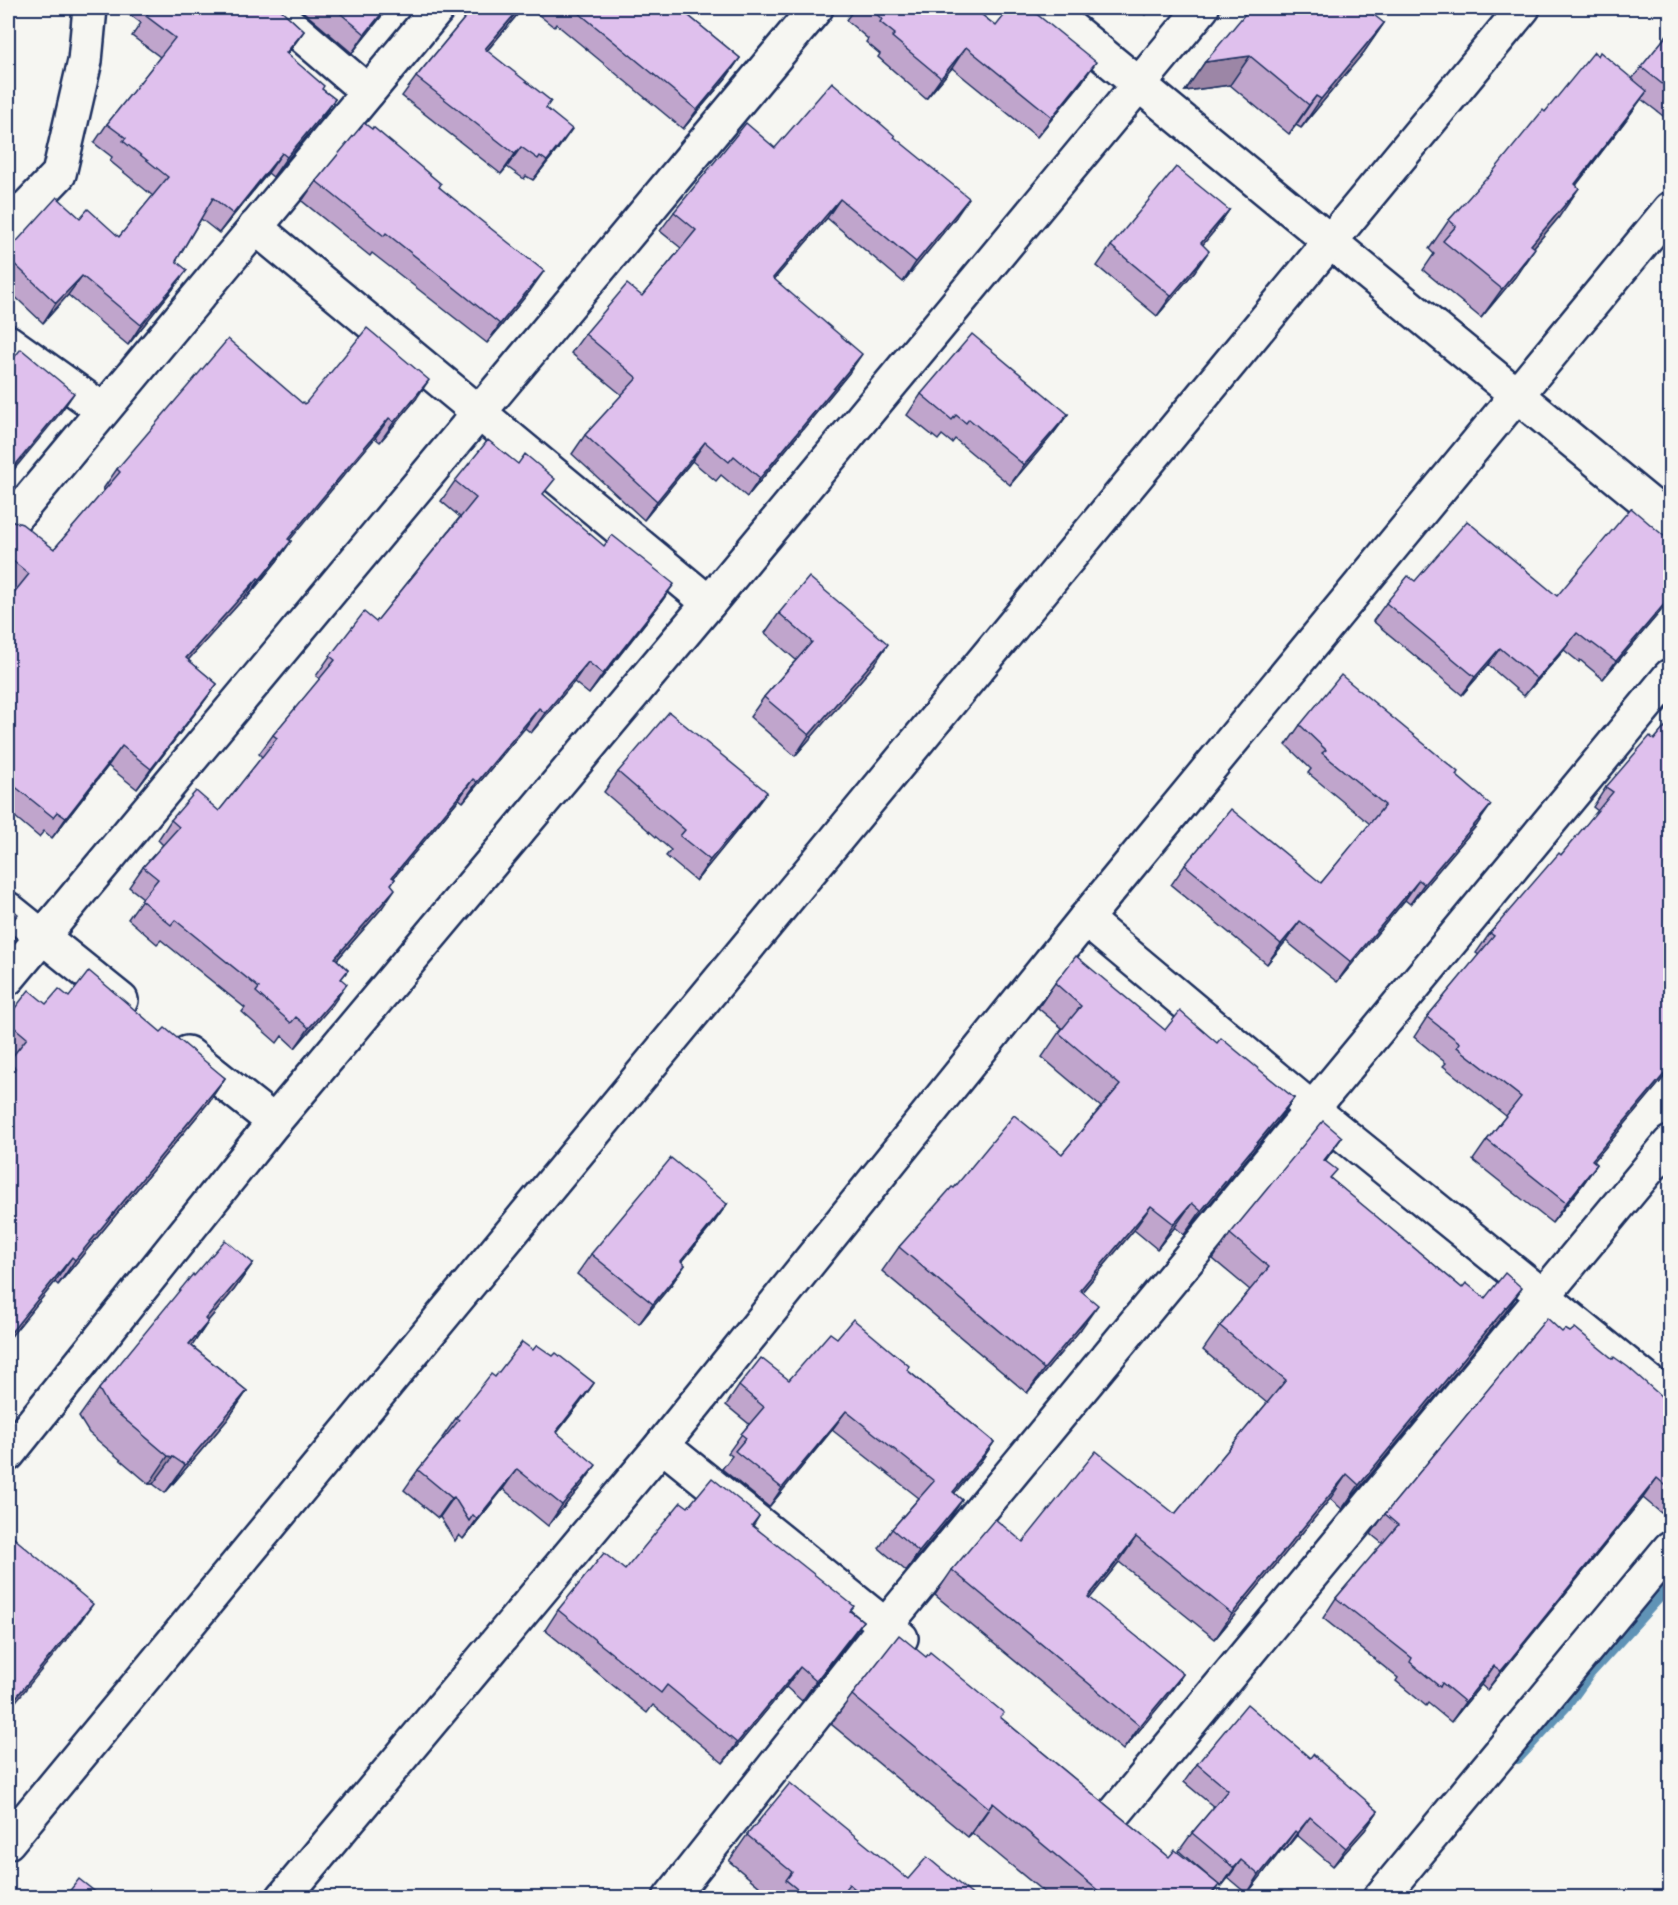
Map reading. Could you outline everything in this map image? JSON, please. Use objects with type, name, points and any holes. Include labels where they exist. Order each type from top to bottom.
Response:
[{"type":"street","points":[[8,226],[59,174],[86,61],[90,8]]},
{"type":"street","points":[[270,8],[368,92]]},
{"type":"street","points":[[8,525],[438,8]]},
{"type":"street","points":[[8,978],[816,8]]},
{"type":"street","points":[[1046,8],[1671,521]]},
{"type":"street","points":[[8,1454],[274,1122],[709,603],[1202,8]]},
{"type":"street","points":[[8,1842],[1523,8]]},
{"type":"street","points":[[283,1898],[662,1445],[1085,919],[1671,209]]},
{"type":"street","points":[[255,227],[709,603]]},
{"type":"street","points":[[8,342],[103,410]]},
{"type":"street","points":[[670,1898],[886,1624],[1671,676]]},
{"type":"street","points":[[8,909],[274,1122]]},
{"type":"street","points":[[1085,919],[1312,1109],[1671,1399]]},
{"type":"street","points":[[1136,1841],[1101,1811],[1544,1295],[1671,1143]]},
{"type":"street","points":[[662,1445],[886,1624],[922,1656]]},
{"type":"street","points":[[1380,1898],[1671,1548]]},
{"type":"building","points":[[152,8],[279,8],[304,31],[286,53],[324,86],[322,89],[335,99],[287,157],[282,153],[233,214],[213,198],[176,261],[187,270],[141,325],[82,276],[56,303],[8,258],[8,251],[57,197],[80,218],[88,209],[119,237],[168,177],[123,141],[126,138],[107,124],[175,38],[146,16]]},
{"type":"building","points":[[334,8],[386,8],[365,34]]},
{"type":"building","points":[[473,8],[520,8],[485,49],[551,101],[546,108],[572,129],[547,161],[540,156],[538,159],[521,147],[515,154],[416,77]]},
{"type":"building","points":[[573,8],[679,8],[740,58],[697,110]]},
{"type":"building","points":[[869,8],[973,8],[996,26],[1010,8],[1029,8],[1096,62],[1052,117],[966,47],[941,78],[892,37],[895,34],[880,22],[882,19]]},
{"type":"building","points":[[1250,8],[1365,8],[1384,23],[1321,99],[1316,96],[1309,105],[1250,56],[1205,62]]},
{"type":"building","points":[[1671,30],[1671,91],[1641,67]]},
{"type":"building","points":[[1594,52],[1598,56],[1600,52],[1647,91],[1575,184],[1579,188],[1531,245],[1535,248],[1502,289],[1443,241],[1456,226],[1449,220],[1487,179],[1543,110],[1545,112]]},
{"type":"building","points":[[832,82],[894,137],[969,198],[916,262],[840,199],[773,278],[862,354],[760,478],[734,456],[729,462],[705,442],[657,501],[585,435],[637,378],[585,334],[627,284],[642,296],[696,230],[674,212],[746,123],[775,148]]},
{"type":"building","points":[[364,123],[372,129],[373,127],[441,184],[439,187],[544,271],[500,324],[386,233],[384,236],[316,181]]},
{"type":"building","points":[[1176,167],[1229,210],[1201,243],[1209,251],[1171,296],[1111,246]]},
{"type":"building","points":[[367,328],[429,380],[394,422],[389,418],[288,539],[291,541],[260,579],[258,578],[186,658],[217,684],[151,769],[122,746],[66,818],[57,812],[53,817],[8,781],[8,600],[29,574],[8,557],[8,515],[10,520],[22,524],[54,549],[120,472],[117,469],[228,339],[305,404]]},
{"type":"building","points":[[972,334],[1068,414],[1024,465],[969,419],[966,423],[956,415],[952,420],[921,394]]},
{"type":"building","points":[[21,349],[74,393],[8,474],[8,359],[11,361]]},
{"type":"building","points":[[488,440],[518,464],[525,454],[555,479],[543,494],[604,546],[612,535],[674,584],[603,674],[588,662],[545,713],[539,708],[477,782],[473,779],[392,877],[395,879],[391,884],[395,889],[335,958],[348,970],[341,979],[347,984],[309,1028],[296,1017],[291,1023],[256,992],[259,988],[175,920],[171,925],[141,900],[158,879],[143,867],[179,827],[171,820],[196,791],[219,811],[277,738],[273,735],[335,660],[330,656],[364,612],[376,622],[476,498],[455,481]]},
{"type":"building","points":[[1631,508],[1671,542],[1671,596],[1616,661],[1577,633],[1537,679],[1500,648],[1475,677],[1386,603],[1408,576],[1415,581],[1467,521],[1557,596]]},
{"type":"building","points":[[809,577],[888,644],[809,735],[764,697],[812,642],[779,613]]},
{"type":"building","points":[[1341,675],[1458,772],[1456,775],[1491,805],[1424,884],[1419,880],[1351,962],[1300,921],[1281,944],[1185,865],[1231,809],[1321,883],[1385,805],[1322,753],[1326,750],[1300,725]]},
{"type":"building","points":[[669,712],[767,792],[710,860],[680,836],[685,830],[618,772]]},
{"type":"building","points":[[1671,720],[1671,1066],[1592,1160],[1597,1164],[1566,1203],[1487,1140],[1521,1097],[1457,1047],[1460,1043],[1427,1017],[1494,936],[1490,933],[1559,853],[1561,855],[1613,792],[1606,787],[1650,736],[1654,740]]},
{"type":"building","points":[[8,906],[18,914],[8,926]]},
{"type":"building","points":[[1076,956],[1165,1030],[1180,1011],[1217,1043],[1221,1038],[1294,1098],[1201,1211],[1192,1203],[1174,1224],[1151,1206],[1080,1290],[1098,1305],[1044,1369],[899,1247],[952,1187],[954,1188],[1014,1115],[1062,1154],[1120,1085],[1059,1033],[1081,1006],[1055,983]]},
{"type":"building","points":[[89,971],[161,1032],[165,1028],[225,1078],[75,1260],[72,1257],[8,1336],[8,1078],[15,1068],[8,1062],[27,1038],[8,1022],[8,1017],[29,990],[46,1004],[59,989],[69,997]]},
{"type":"building","points":[[1323,1121],[1342,1137],[1324,1160],[1337,1170],[1330,1178],[1462,1288],[1466,1283],[1485,1298],[1505,1273],[1522,1288],[1359,1485],[1347,1474],[1232,1614],[1136,1537],[1088,1597],[1183,1674],[1140,1726],[952,1570],[995,1519],[1023,1542],[1096,1451],[1175,1514],[1286,1380],[1220,1326],[1269,1267],[1230,1234]]},
{"type":"building","points":[[671,1158],[727,1204],[681,1261],[685,1265],[653,1304],[591,1254]]},
{"type":"building","points":[[225,1240],[253,1263],[205,1319],[208,1322],[189,1344],[247,1391],[185,1465],[168,1456],[108,1405],[99,1389],[193,1274],[194,1276]]},
{"type":"building","points":[[1547,1318],[1562,1332],[1565,1329],[1570,1332],[1575,1328],[1613,1359],[1614,1357],[1628,1367],[1671,1405],[1671,1490],[1657,1478],[1501,1671],[1494,1666],[1465,1702],[1442,1683],[1440,1687],[1410,1662],[1412,1658],[1336,1598],[1398,1525],[1385,1514]]},
{"type":"building","points":[[853,1319],[909,1366],[907,1370],[994,1442],[953,1492],[962,1500],[919,1552],[892,1529],[934,1481],[846,1411],[782,1488],[735,1451],[746,1438],[741,1434],[764,1407],[739,1386],[761,1358],[789,1380],[830,1333],[837,1338]]},
{"type":"building","points":[[522,1342],[533,1350],[537,1345],[553,1356],[556,1353],[594,1383],[556,1432],[596,1465],[562,1505],[517,1469],[477,1519],[473,1515],[469,1521],[454,1497],[452,1498],[418,1470],[459,1420],[456,1418],[491,1374],[495,1377]]},
{"type":"building","points":[[712,1478],[759,1516],[752,1525],[854,1606],[850,1611],[863,1621],[816,1681],[800,1667],[737,1743],[667,1685],[661,1693],[558,1610],[604,1553],[625,1570],[681,1502],[688,1507]]},
{"type":"building","points":[[8,1533],[93,1604],[8,1707]]},
{"type":"building","points":[[899,1635],[926,1657],[930,1652],[1004,1713],[1000,1717],[1169,1857],[1175,1850],[1219,1885],[1208,1898],[1107,1898],[993,1803],[989,1808],[852,1695]]},
{"type":"building","points":[[1247,1704],[1310,1758],[1313,1754],[1378,1811],[1346,1848],[1310,1817],[1297,1833],[1295,1831],[1259,1875],[1241,1860],[1234,1868],[1192,1833],[1228,1790],[1197,1764]]},
{"type":"building","points":[[790,1783],[908,1879],[927,1857],[976,1898],[866,1898],[849,1884],[838,1898],[808,1898],[786,1880],[792,1872],[747,1835]]},
{"type":"building","points":[[79,1879],[103,1898],[64,1898]]},
{"type":"waterway","points":[[1517,1757],[1566,1704],[1589,1672],[1670,1583]]}]
